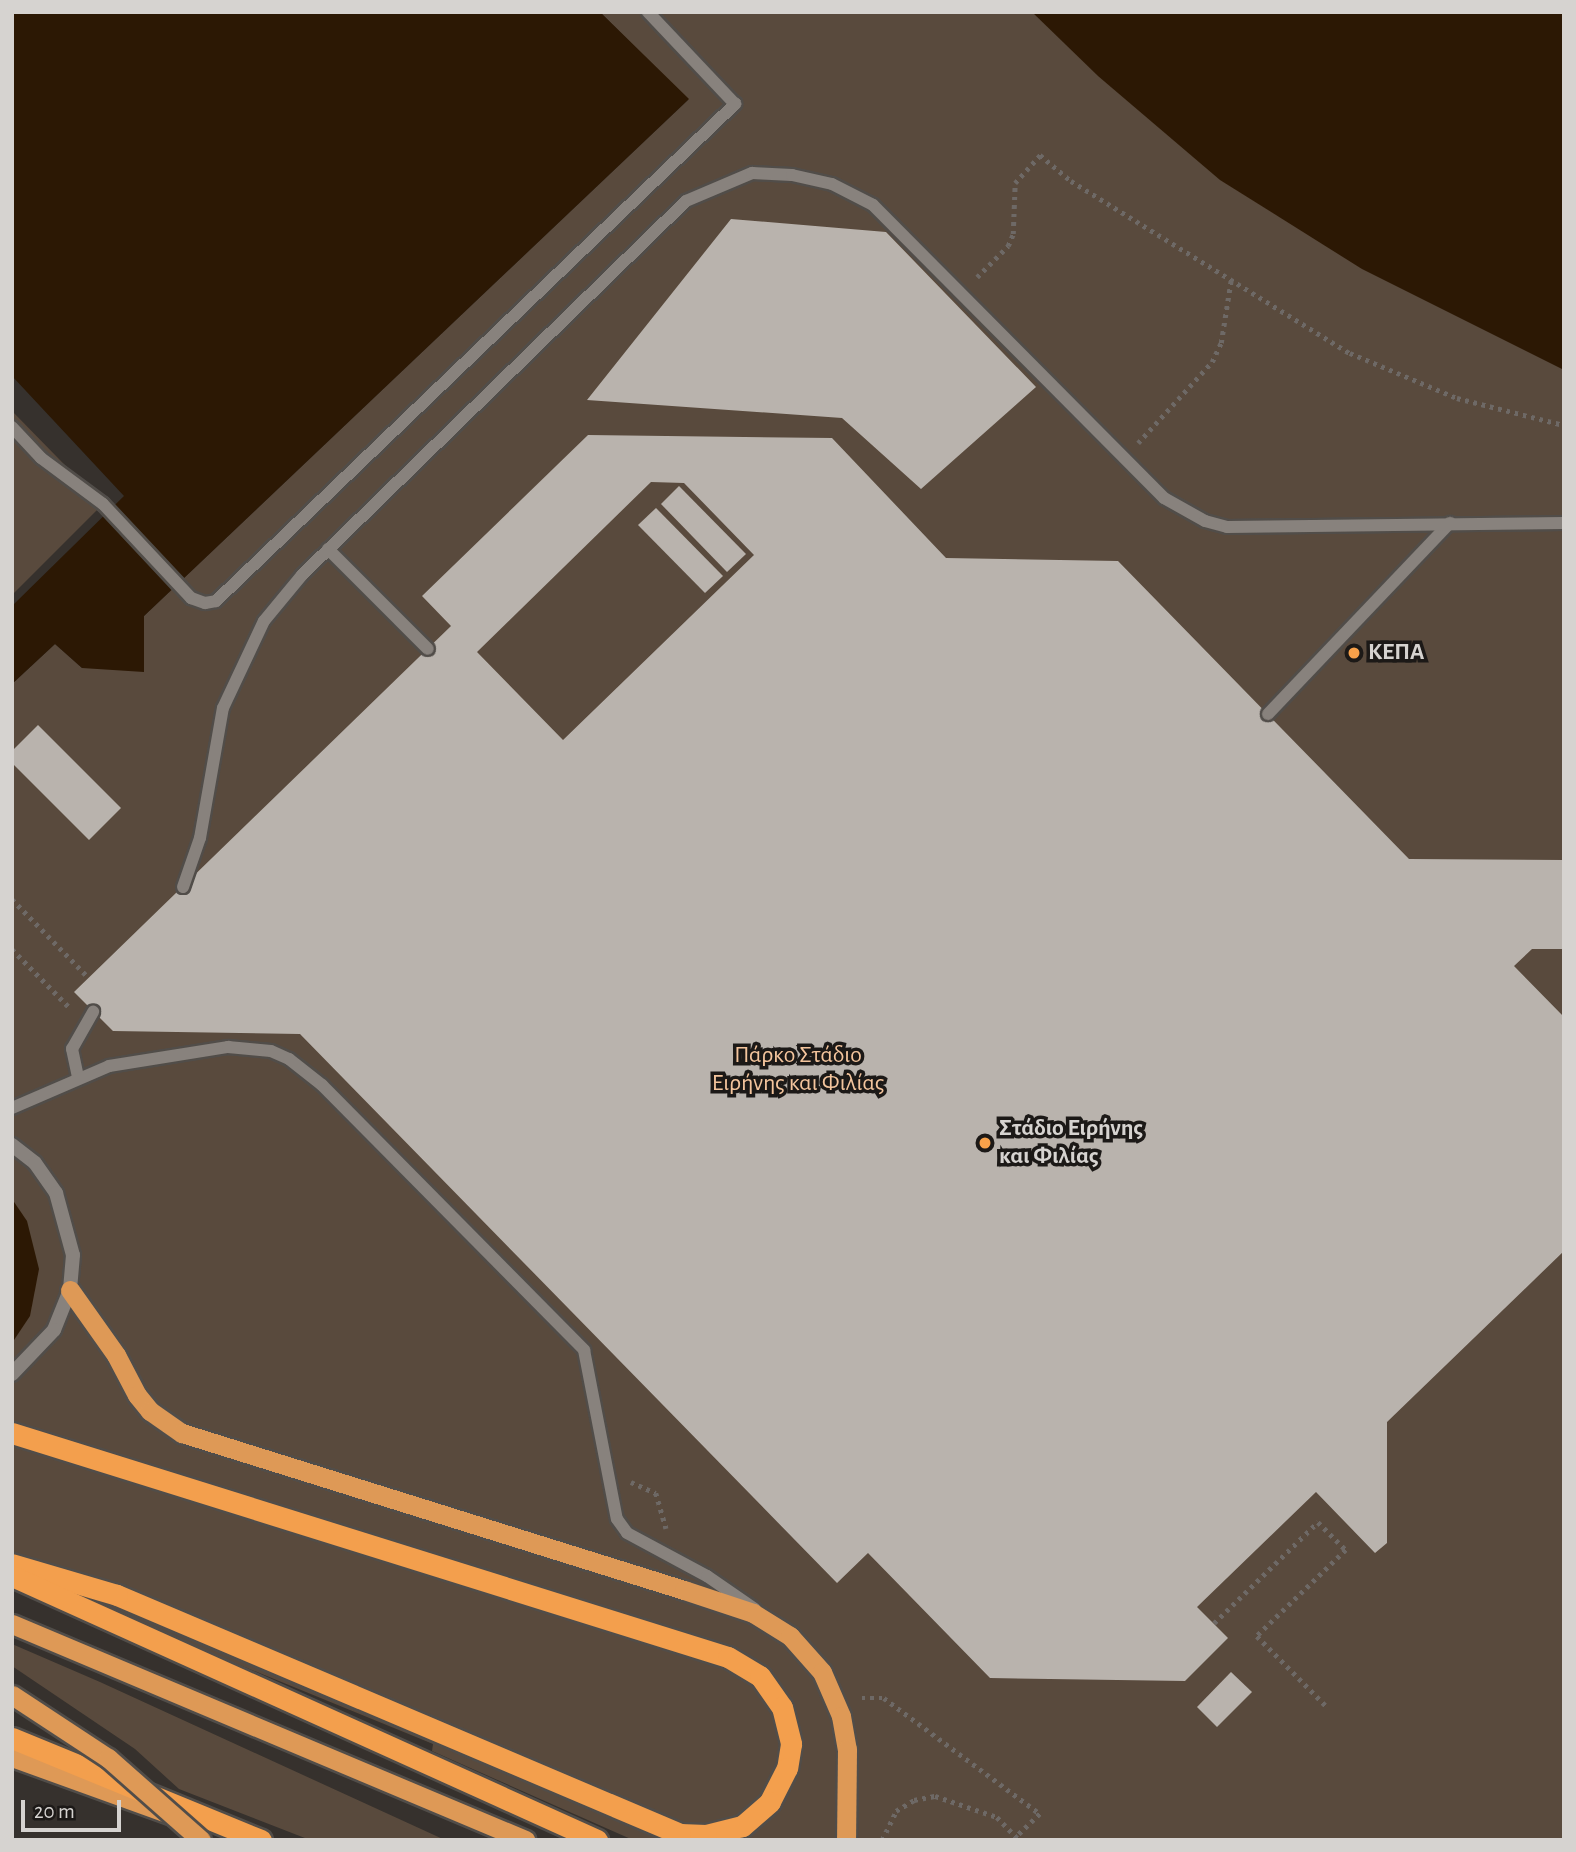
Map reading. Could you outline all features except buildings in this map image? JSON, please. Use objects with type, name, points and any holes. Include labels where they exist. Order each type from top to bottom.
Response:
[{"type":"highway","points":[[70,1290],[116,1355],[137,1395],[150,1411],[182,1433],[684,1590],[775,1625],[822,1672],[841,1716],[847,1749],[846,1840]]},
{"type":"highway","points":[[12,1433],[728,1657],[760,1676],[776,1696],[789,1731],[787,1768],[770,1802],[741,1826],[705,1835],[680,1834],[117,1595],[12,1564]]},
{"type":"highway","points":[[12,1576],[597,1840]]},
{"type":"highway","points":[[12,1624],[525,1840]]},
{"type":"highway","points":[[12,1695],[108,1758],[201,1840]]},
{"type":"highway","points":[[12,1738],[261,1840]]},
{"type":"highway","points":[[12,1757],[240,1840]]},
{"type":"street","points":[[12,1145],[45,1175],[65,1211],[73,1255],[70,1290],[54,1330],[12,1374]]},
{"type":"lane","points":[[12,427],[41,458],[103,504],[191,597],[205,603],[216,601],[735,104],[648,12]]},
{"type":"lane","points":[[183,887],[200,838],[223,708],[237,670],[264,621],[328,549],[686,201],[752,173],[792,174],[832,184],[873,205],[1164,498],[1187,513],[1227,527],[1564,523]]},
{"type":"lane","points":[[1269,714],[1450,523]]},
{"type":"lane","points":[[328,549],[428,649]]},
{"type":"lane","points":[[78,1077],[72,1049],[90,1018]]},
{"type":"lane","points":[[12,1108],[78,1077],[109,1066],[228,1047],[271,1051],[305,1070],[584,1350],[617,1519],[627,1533],[707,1576],[775,1625]]},
{"type":"path","points":[[988,265],[1008,246],[1013,234],[1015,183],[1040,155],[1071,181],[1350,354],[1399,377],[1457,398],[1564,425]]},
{"type":"path","points":[[1150,432],[1212,362],[1221,343],[1231,280]]},
{"type":"path","points":[[12,899],[89,978]]},
{"type":"path","points":[[12,949],[90,1018]]},
{"type":"path","points":[[1214,1623],[1318,1522],[1346,1550],[1257,1636],[1328,1708]]},
{"type":"path","points":[[882,1840],[896,1811],[928,1796],[948,1798],[991,1814],[1018,1838],[1040,1814]]},
{"type":"green space","name":"Πάρκο Στάδιο Ειρήνης και Φιλίας","points":[[600,12],[1046,12],[1564,363],[1564,1840],[633,1840],[432,1751],[433,1744],[12,1572],[12,684],[55,644],[82,668],[144,616],[688,100]]},
{"type":"green space","points":[[12,411],[103,504],[12,595]]},
{"type":"green space","points":[[12,1644],[445,1840],[310,1840],[179,1789],[135,1749],[12,1666]]},
{"type":"shaded area","points":[[12,12],[600,12],[689,99],[144,616],[144,672],[82,668],[55,644],[12,684],[12,606],[124,496],[12,376]]},
{"type":"shaded area","points":[[1032,12],[1564,12],[1564,370],[1362,269],[1220,180],[1098,76]]},
{"type":"shaded area","points":[[12,1199],[27,1221],[39,1269],[30,1316],[12,1343]]},
{"type":"place","name":"ΚΕΠΑ","points":[[1354,653]]},
{"type":"place","name":"Στάδιο Ειρήνης και Φιλίας","points":[[985,1143]]}]
